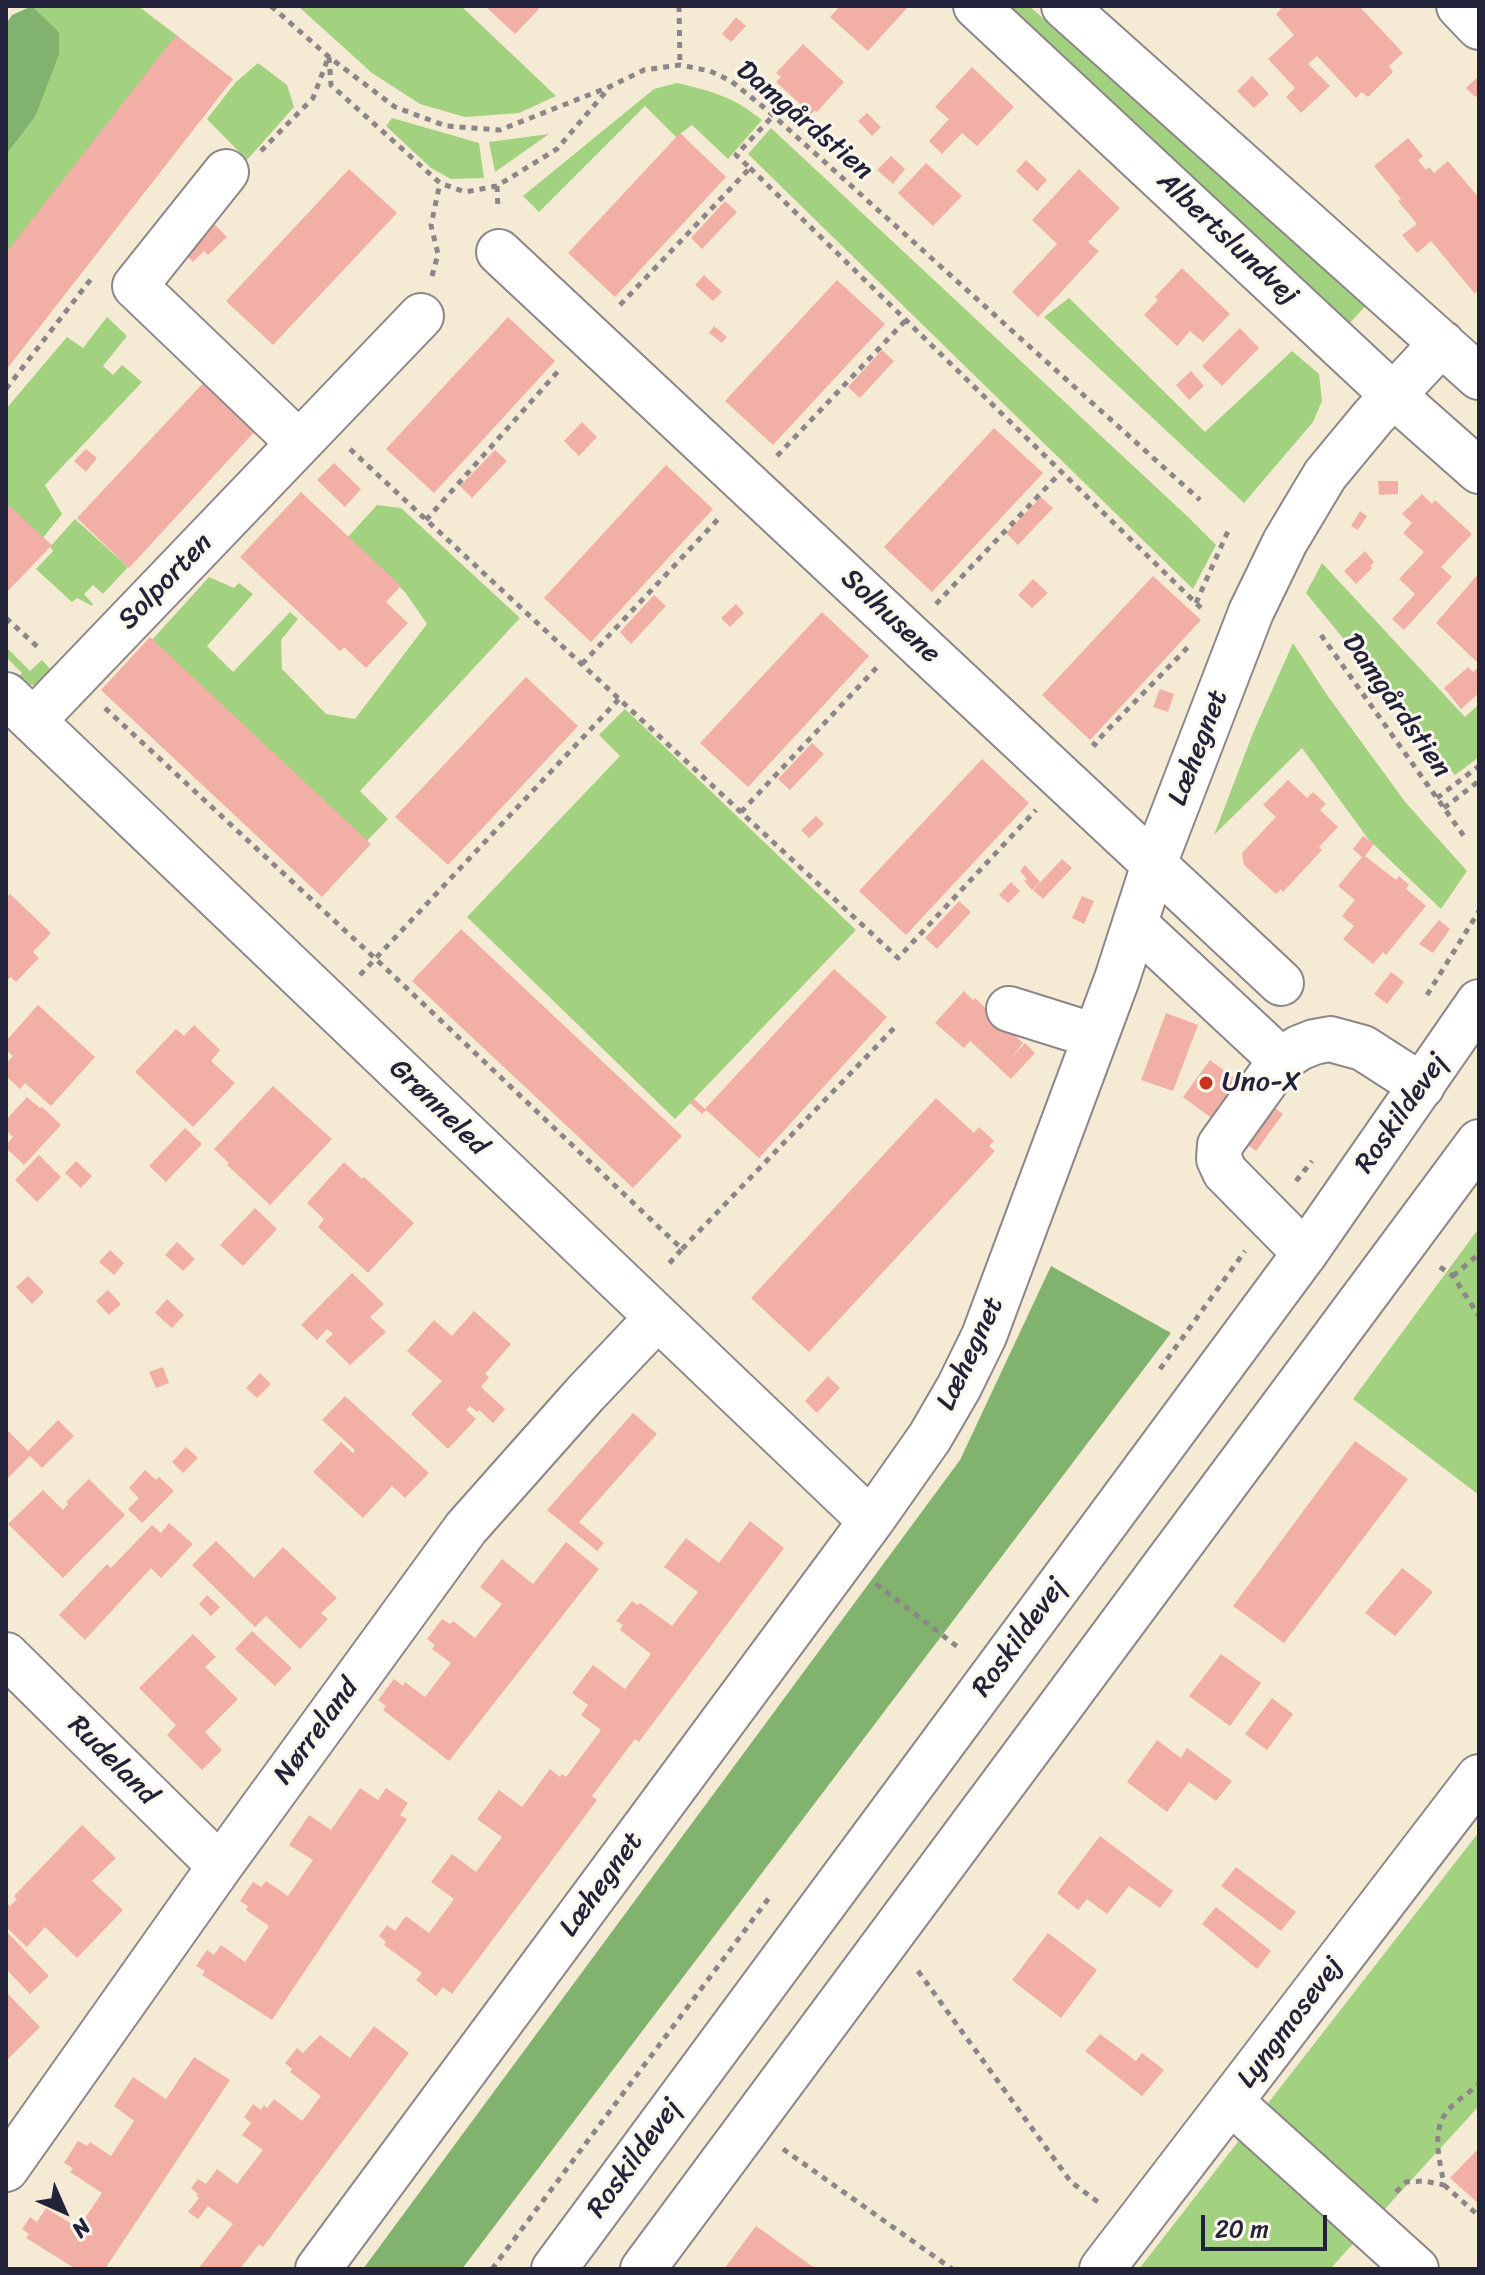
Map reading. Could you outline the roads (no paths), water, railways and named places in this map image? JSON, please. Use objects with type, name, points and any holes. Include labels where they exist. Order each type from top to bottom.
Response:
[{"type":"street","name":"Albertslundvej","points":[[976,6],[1393,395],[1479,471]]},
{"type":"street","points":[[1064,6],[1479,377]]},
{"type":"street","points":[[1459,6],[1479,27]]},
{"type":"street","points":[[226,172],[135,286],[310,432]]},
{"type":"street","name":"Solhusene","points":[[499,252],[1281,983]]},
{"type":"street","name":"Solporten","points":[[20,708],[74,679],[421,316]]},
{"type":"street","name":"Læhegnet","points":[[318,2269],[930,1437],[984,1336],[1095,1036],[1154,864],[1251,612],[1285,542],[1325,475],[1348,445],[1442,343]]},
{"type":"street","name":"Grønneled","points":[[20,708],[871,1521]]},
{"type":"street","points":[[1135,924],[1281,1060]]},
{"type":"street","name":"Roskildevej","points":[[554,2269],[1305,1253],[1479,1002]]},
{"type":"street","points":[[1009,1009],[1095,1036]]},
{"type":"street","points":[[1305,1253],[1225,1172],[1219,1159],[1220,1145],[1281,1060],[1299,1048],[1330,1039],[1363,1048],[1422,1086]]},
{"type":"street","points":[[643,2269],[1406,1241],[1474,1143]]},
{"type":"street","name":"Nørreland","points":[[6,2169],[220,1866],[466,1528],[585,1394],[647,1308]]},
{"type":"street","name":"Rudeland","points":[[6,1655],[220,1866]]},
{"type":"street","name":"Lyngmosevej","points":[[1102,2269],[1479,1777]]},
{"type":"street","points":[[1231,2102],[1416,2269]]},
{"type":"place","name":"Uno-X","points":[[1206,1083]]}]
